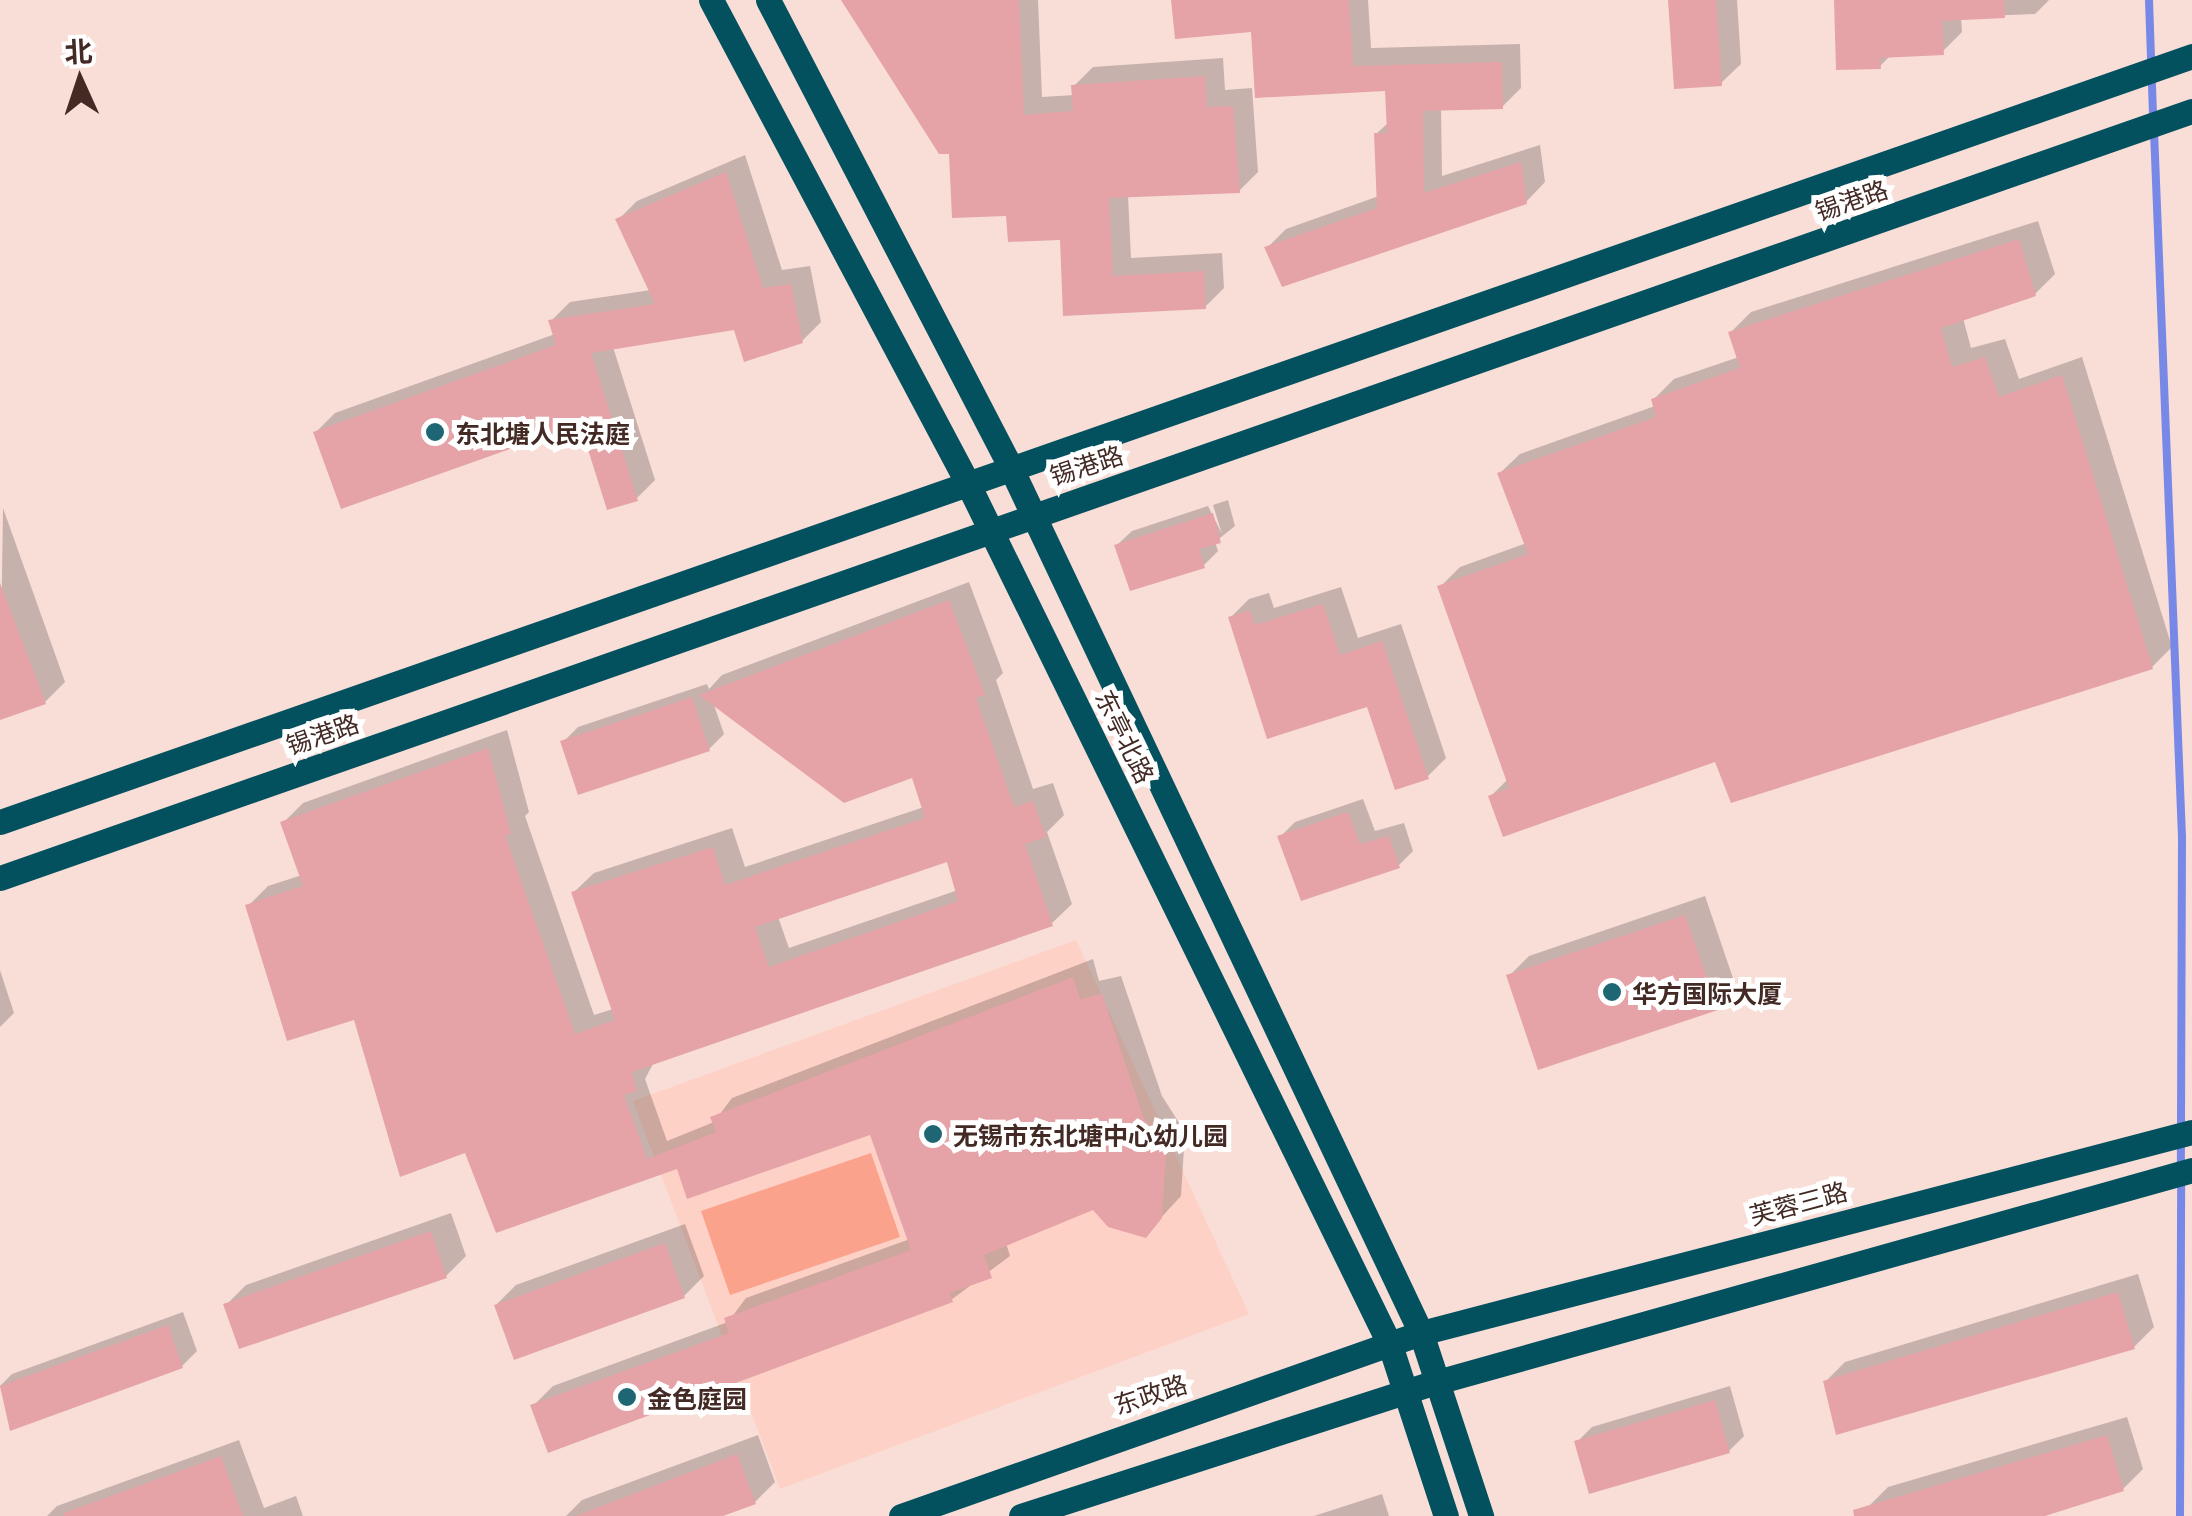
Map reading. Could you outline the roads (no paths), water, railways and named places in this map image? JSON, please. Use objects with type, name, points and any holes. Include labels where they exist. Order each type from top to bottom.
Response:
[{"type":"main road","name":"东亭北路","points":[[711,0],[991,528],[1390,1345],[1446,1516]]},
{"type":"main road","name":"东亭北路","points":[[768,0],[1010,466],[1421,1332],[1481,1516]]},
{"type":"main road","name":"锡港路","points":[[0,822],[2189,57]]},
{"type":"main road","name":"锡港路","points":[[0,878],[1032,512],[2191,111]]},
{"type":"main road","name":"芙蓉三路","points":[[1421,1332],[2192,1132]]},
{"type":"main road","points":[[1021,1516],[1104,1484],[1437,1382],[2192,1170]]},
{"type":"main road","name":"东政路","points":[[901,1516],[1089,1444],[1421,1332]]},
{"type":"waterway","points":[[2149,0],[2153,117]]},
{"type":"waterway","points":[[2154,131],[2182,837],[2181,1167]]},
{"type":"waterway","points":[[2180,1516],[2181,1181]]},
{"type":"place","name":"东北塘人民法庭","points":[[435,432]]},
{"type":"place","name":"华方国际大厦","points":[[1612,992]]},
{"type":"place","name":"无锡市东北塘中心幼儿园","points":[[933,1134]]},
{"type":"place","name":"金色庭园","points":[[627,1397]]}]
